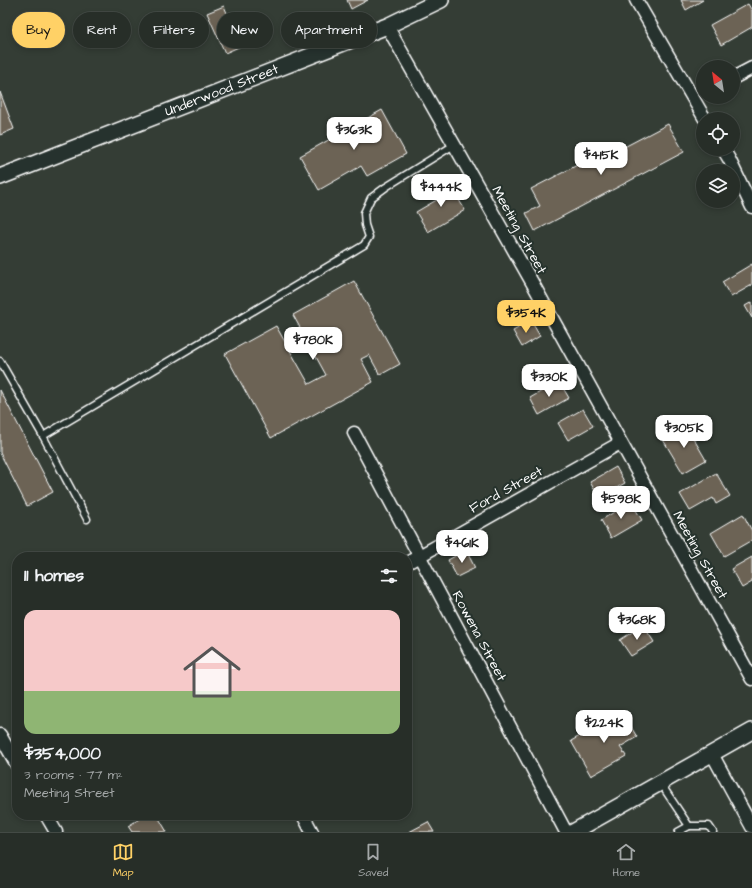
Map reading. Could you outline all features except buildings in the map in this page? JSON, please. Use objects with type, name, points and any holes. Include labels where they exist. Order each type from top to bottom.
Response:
[{"type":"street","name":"Underwood Street","points":[[0,176],[387,26],[441,0]]},
{"type":"street","points":[[636,0],[696,93]]},
{"type":"street","name":"Meeting Street","points":[[387,26],[533,284],[752,679]]},
{"type":"street","points":[[740,74],[752,68]]},
{"type":"street","points":[[727,156],[752,207]]},
{"type":"street","name":"Rowena Street","points":[[354,433],[566,832]]},
{"type":"street","name":"Ford Street","points":[[412,560],[620,443]]},
{"type":"street","points":[[573,832],[752,731]]},
{"type":"street","points":[[0,735],[12,756]]},
{"type":"street","points":[[712,754],[752,827]]},
{"type":"street","points":[[49,820],[56,832]]},
{"type":"street","points":[[306,820],[312,832]]},
{"type":"lane","points":[[43,436],[364,245],[369,237],[365,225],[364,213],[371,198],[454,145]]},
{"type":"lane","points":[[0,361],[43,436],[87,519]]},
{"type":"lane","points":[[661,783],[688,826]]},
{"type":"lane","points":[[678,832],[688,826],[709,826],[713,832]]}]
